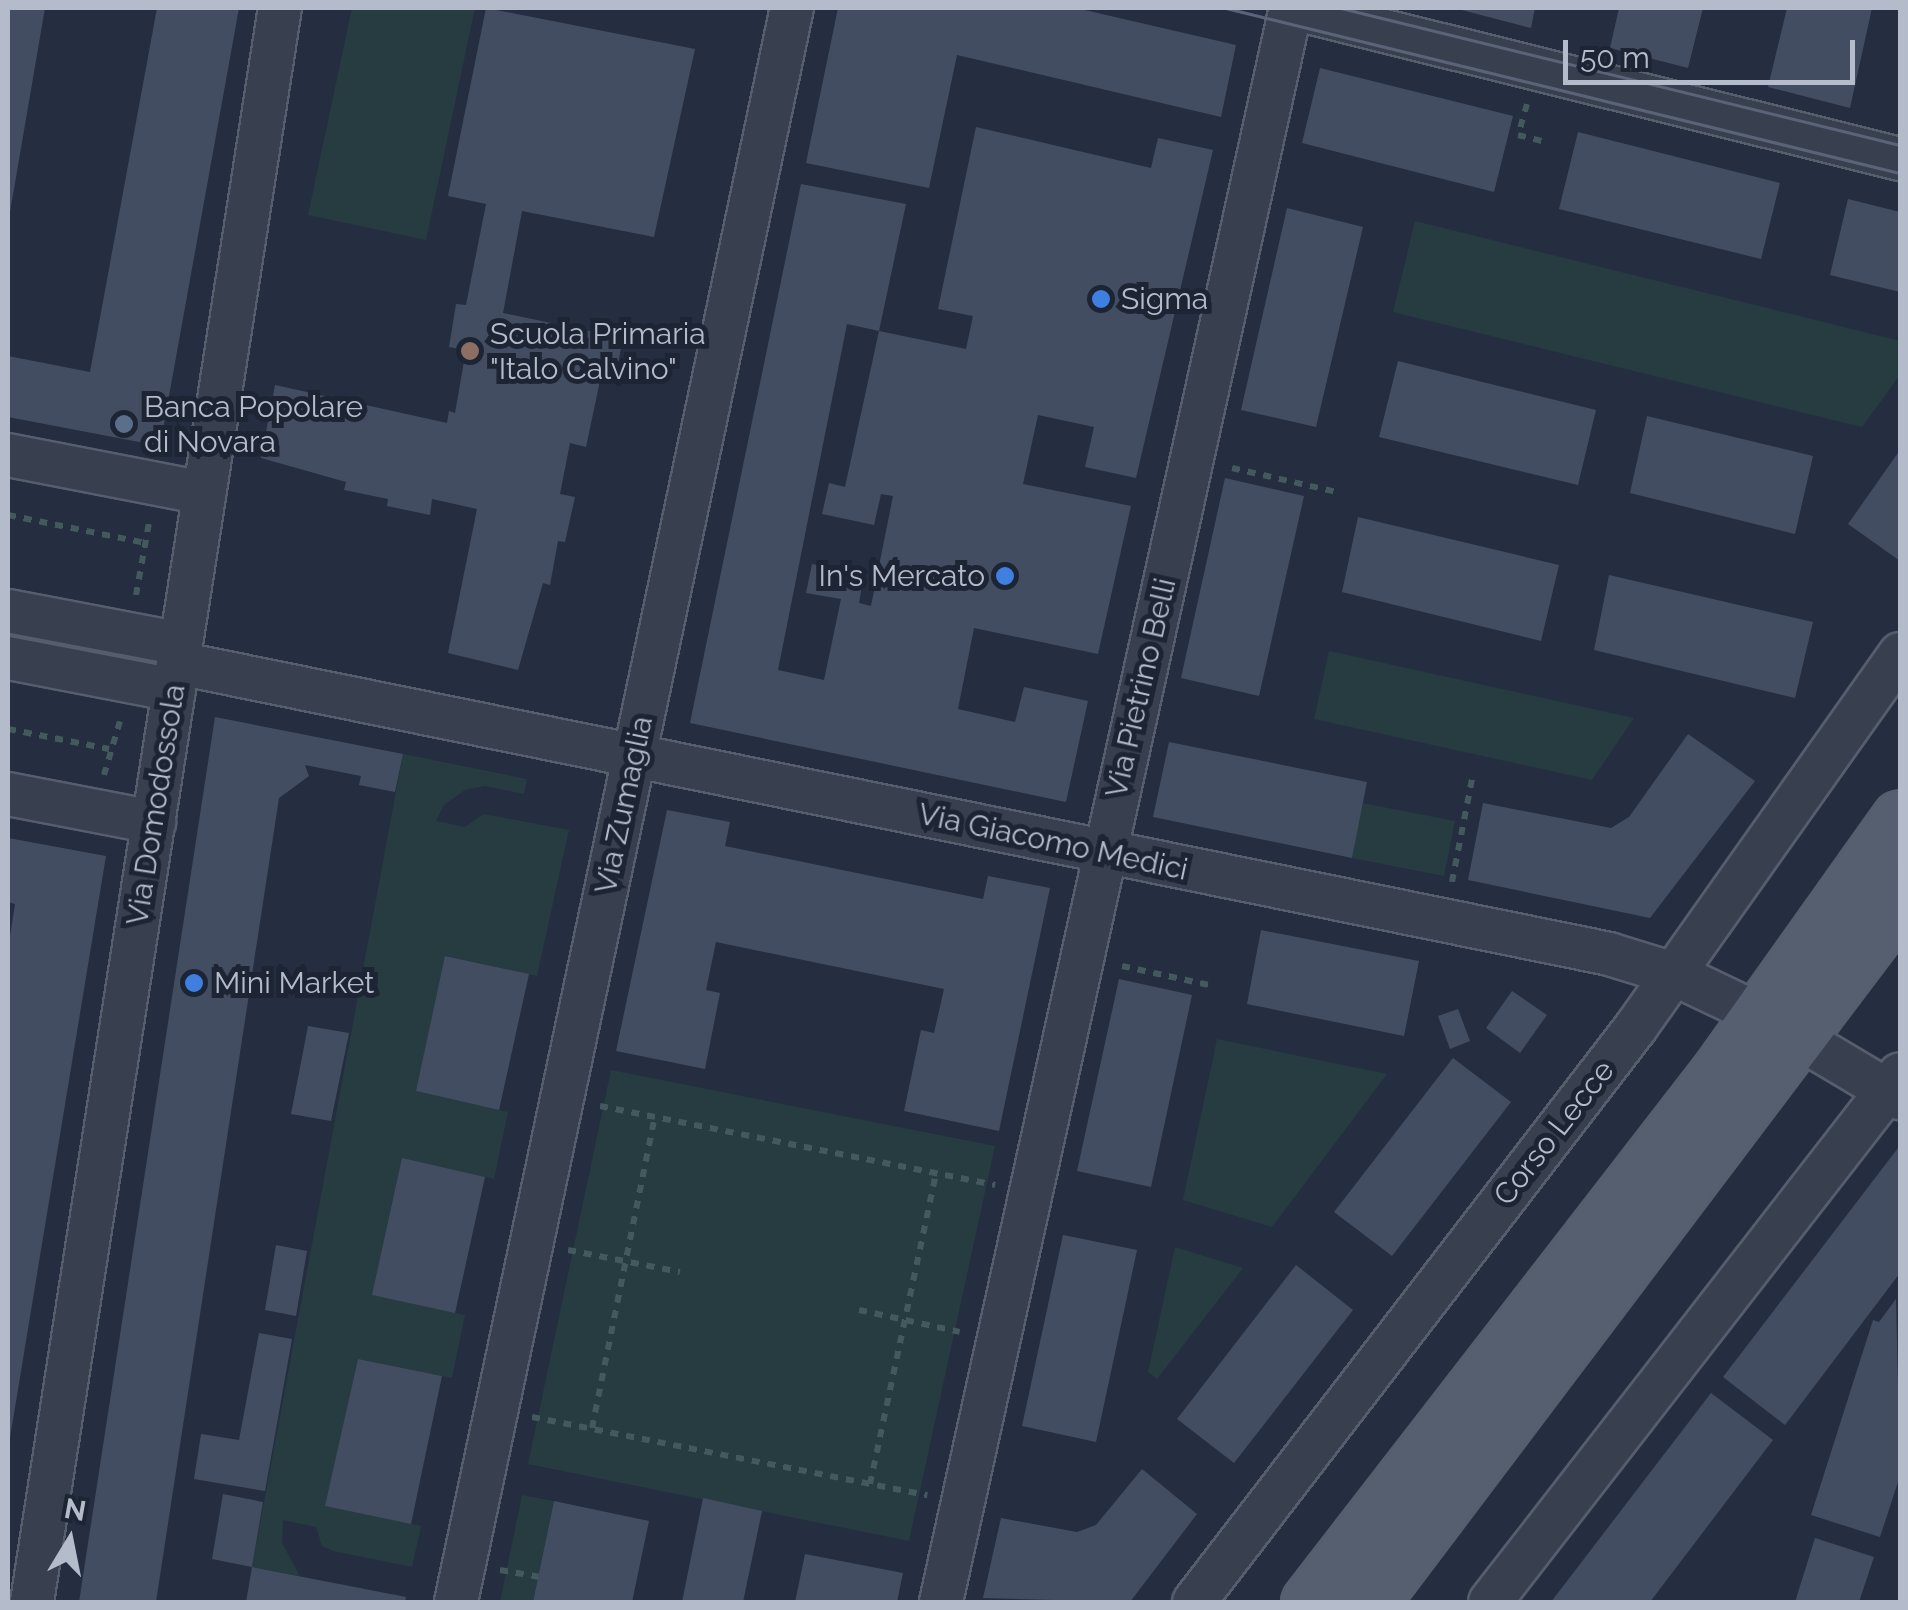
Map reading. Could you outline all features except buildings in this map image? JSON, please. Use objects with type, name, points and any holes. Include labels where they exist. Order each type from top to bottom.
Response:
[{"type":"main road","points":[[1370,1602],[1780,1027],[1900,818]]},
{"type":"main road","points":[[1310,1602],[1780,1027],[1900,900]]},
{"type":"street","name":"Via Domodossola","points":[[32,1602],[154,822],[167,670],[204,493],[280,8]]},
{"type":"street","name":"Via Zumaglia","points":[[456,1602],[792,8]]},
{"type":"street","points":[[1292,8],[1900,159]]},
{"type":"street","name":"Via Pietrino Belli","points":[[941,1602],[1292,8]]},
{"type":"street","points":[[8,455],[204,493]]},
{"type":"street","name":"Via Giacomo Medici","points":[[8,611],[128,635],[167,670]]},
{"type":"street","name":"Corso Lecce","points":[[1194,1602],[1674,974],[1900,654]]},
{"type":"street","name":"Via Giacomo Medici","points":[[8,658],[167,670],[635,756],[1609,954],[1674,974],[1897,1087]]},
{"type":"street","points":[[8,794],[154,822]]},
{"type":"street","points":[[1490,1602],[1897,1087]]},
{"type":"path","points":[[1192,458],[1337,492]]},
{"type":"path","points":[[128,635],[156,484]]},
{"type":"path","points":[[8,516],[146,542]]},
{"type":"path","points":[[97,811],[109,749],[167,670]]},
{"type":"path","points":[[8,729],[109,749]]},
{"type":"path","points":[[1444,922],[1473,774]]},
{"type":"path","points":[[1082,958],[1209,984]]},
{"type":"path","points":[[563,1098],[1031,1192]]},
{"type":"path","points":[[592,1428],[655,1116]]},
{"type":"path","points":[[870,1484],[936,1173]]},
{"type":"path","points":[[532,1244],[680,1272]]},
{"type":"path","points":[[858,1310],[998,1340]]},
{"type":"path","points":[[496,1410],[962,1503]]},
{"type":"green space","points":[[352,8],[475,8],[426,240],[308,215]]},
{"type":"green space","points":[[1415,221],[1900,341],[1900,375],[1862,427],[1393,312]]},
{"type":"green space","points":[[1329,651],[1634,718],[1592,780],[1314,719]]},
{"type":"green space","points":[[403,754],[527,779],[524,794],[485,786],[465,790],[444,805],[436,821],[465,827],[484,814],[569,830],[537,976],[446,956],[416,1091],[508,1112],[494,1179],[402,1159],[373,1295],[465,1315],[452,1378],[358,1359],[326,1506],[421,1526],[412,1567],[333,1551],[322,1546],[316,1527],[283,1520],[282,1543],[300,1576],[252,1567]]},
{"type":"green space","points":[[1362,803],[1455,821],[1444,876],[1352,858]]},
{"type":"green space","points":[[1217,1039],[1387,1074],[1272,1227],[1183,1200]]},
{"type":"green space","points":[[611,1070],[995,1146],[909,1541],[528,1464]]},
{"type":"green space","points":[[1175,1247],[1243,1268],[1157,1379],[1148,1372]]},
{"type":"green space","points":[[522,1495],[554,1501],[533,1602],[500,1602]]},
{"type":"tram line","points":[[1226,8],[1900,173]]},
{"type":"tram line","points":[[1341,8],[1900,145]]},
{"type":"place","name":"Sigma","points":[[1101,299]]},
{"type":"place","name":"Scuola Primaria \"Italo Calvino\"","points":[[470,351]]},
{"type":"place","name":"Banca Popolare di Novara","points":[[124,424]]},
{"type":"place","name":"In's Mercato","points":[[1005,576]]},
{"type":"place","name":"Mini Market","points":[[194,983]]}]
